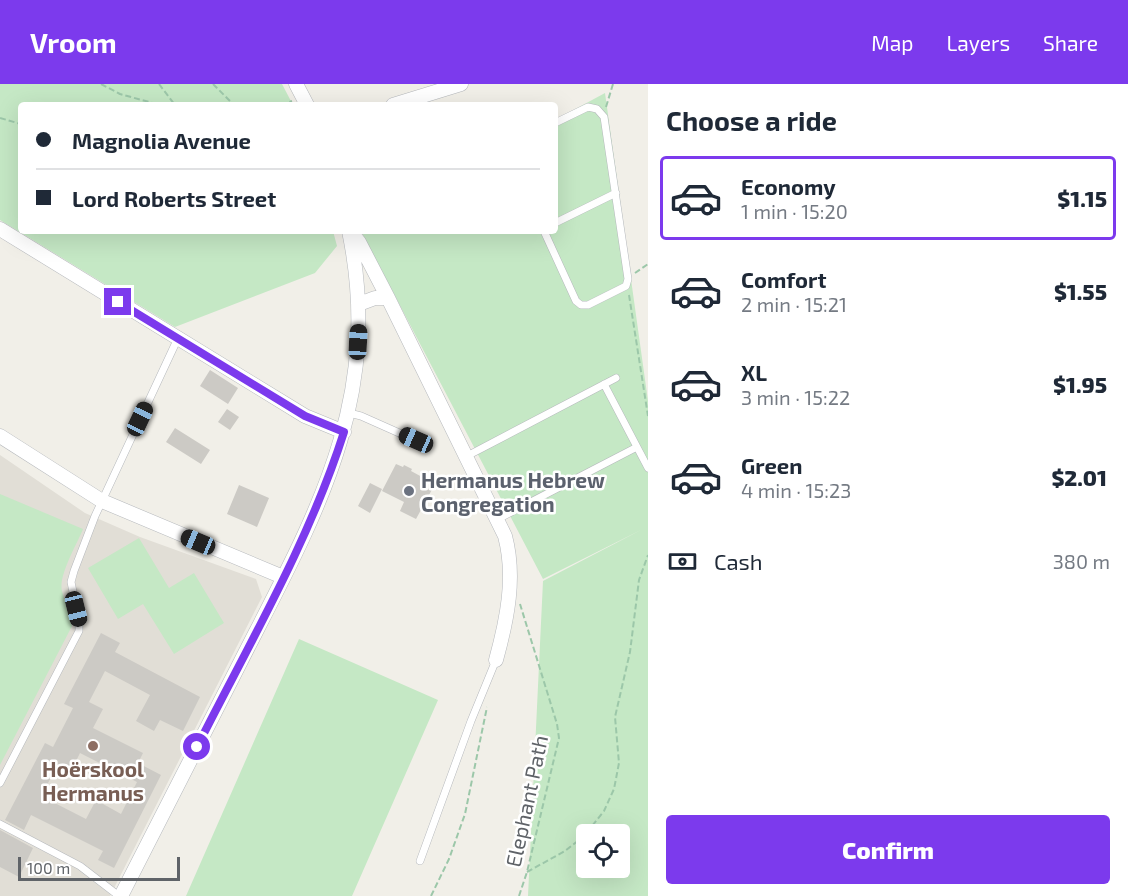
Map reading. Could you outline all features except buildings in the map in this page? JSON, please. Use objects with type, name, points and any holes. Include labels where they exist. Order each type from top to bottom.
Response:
[{"type":"street","points":[[296,84],[305,102]]},
{"type":"street","points":[[403,102],[461,84]]},
{"type":"street","points":[[0,229],[305,416],[344,432]]},
{"type":"street","points":[[120,896],[284,577],[313,514],[344,432],[358,355],[359,304],[350,234]]},
{"type":"street","points":[[352,234],[359,242],[388,298],[467,456],[498,519],[508,546],[511,575],[506,619],[496,660]]},
{"type":"street","points":[[359,304],[375,298],[388,298]]},
{"type":"street","points":[[0,436],[102,501],[284,577]]},
{"type":"lane","points":[[545,234],[576,301],[581,305],[591,304],[628,281],[605,122],[601,112],[588,106],[558,121]]},
{"type":"lane","points":[[558,222],[616,193]]},
{"type":"lane","points":[[0,783],[79,631],[79,621],[70,582],[102,501],[178,338]]},
{"type":"lane","points":[[467,456],[616,378]]},
{"type":"lane","points":[[604,384],[648,468]]},
{"type":"lane","points":[[349,413],[416,440]]},
{"type":"lane","points":[[498,519],[637,447]]},
{"type":"lane","points":[[420,861],[471,721],[496,660]]},
{"type":"lane","points":[[0,824],[80,866],[120,896]]},
{"type":"path","points":[[101,84],[120,94],[149,102]]},
{"type":"path","points":[[159,84],[173,102]]},
{"type":"path","points":[[213,84],[231,102]]},
{"type":"path","points":[[605,122],[606,103],[613,84]]},
{"type":"path","points":[[0,118],[18,123]]},
{"type":"path","points":[[648,264],[640,267],[628,281],[648,416]]},
{"type":"path","points":[[527,872],[565,851],[584,836],[604,811],[614,789],[618,763],[615,717],[630,652],[639,580],[648,555]]},
{"type":"path","name":"Elephant Path","points":[[518,596],[557,724],[559,738],[527,872],[519,896]]},
{"type":"path","points":[[431,896],[449,859],[465,814],[488,704]]},
{"type":"shaded area","name":"Hoërskool Hermanus","points":[[0,455],[85,513],[140,537],[256,579],[262,597],[110,896],[0,896]]},
{"type":"green space","points":[[0,84],[282,84],[291,102],[18,102],[18,231],[0,220]]},
{"type":"green space","points":[[605,93],[648,401],[648,896],[528,896],[543,581],[641,530],[543,579],[363,234],[558,234],[558,118]]},
{"type":"green space","points":[[23,234],[334,234],[337,246],[315,273],[175,327]]},
{"type":"green space","points":[[0,494],[83,529],[65,569],[62,585],[72,626],[0,765]]},
{"type":"green space","points":[[139,538],[169,588],[194,573],[224,623],[174,654],[143,604],[118,619],[88,568]]},
{"type":"green space","points":[[299,639],[438,700],[352,896],[186,896]]},
{"type":"place","name":"Hermanus Hebrew Congregation","points":[[409,491]]},
{"type":"place","name":"Hoërskool Hermanus","points":[[93,746]]},
{"type":"route","points":[[118,302],[305,416],[344,432],[313,514],[284,577],[197,747]]}]
